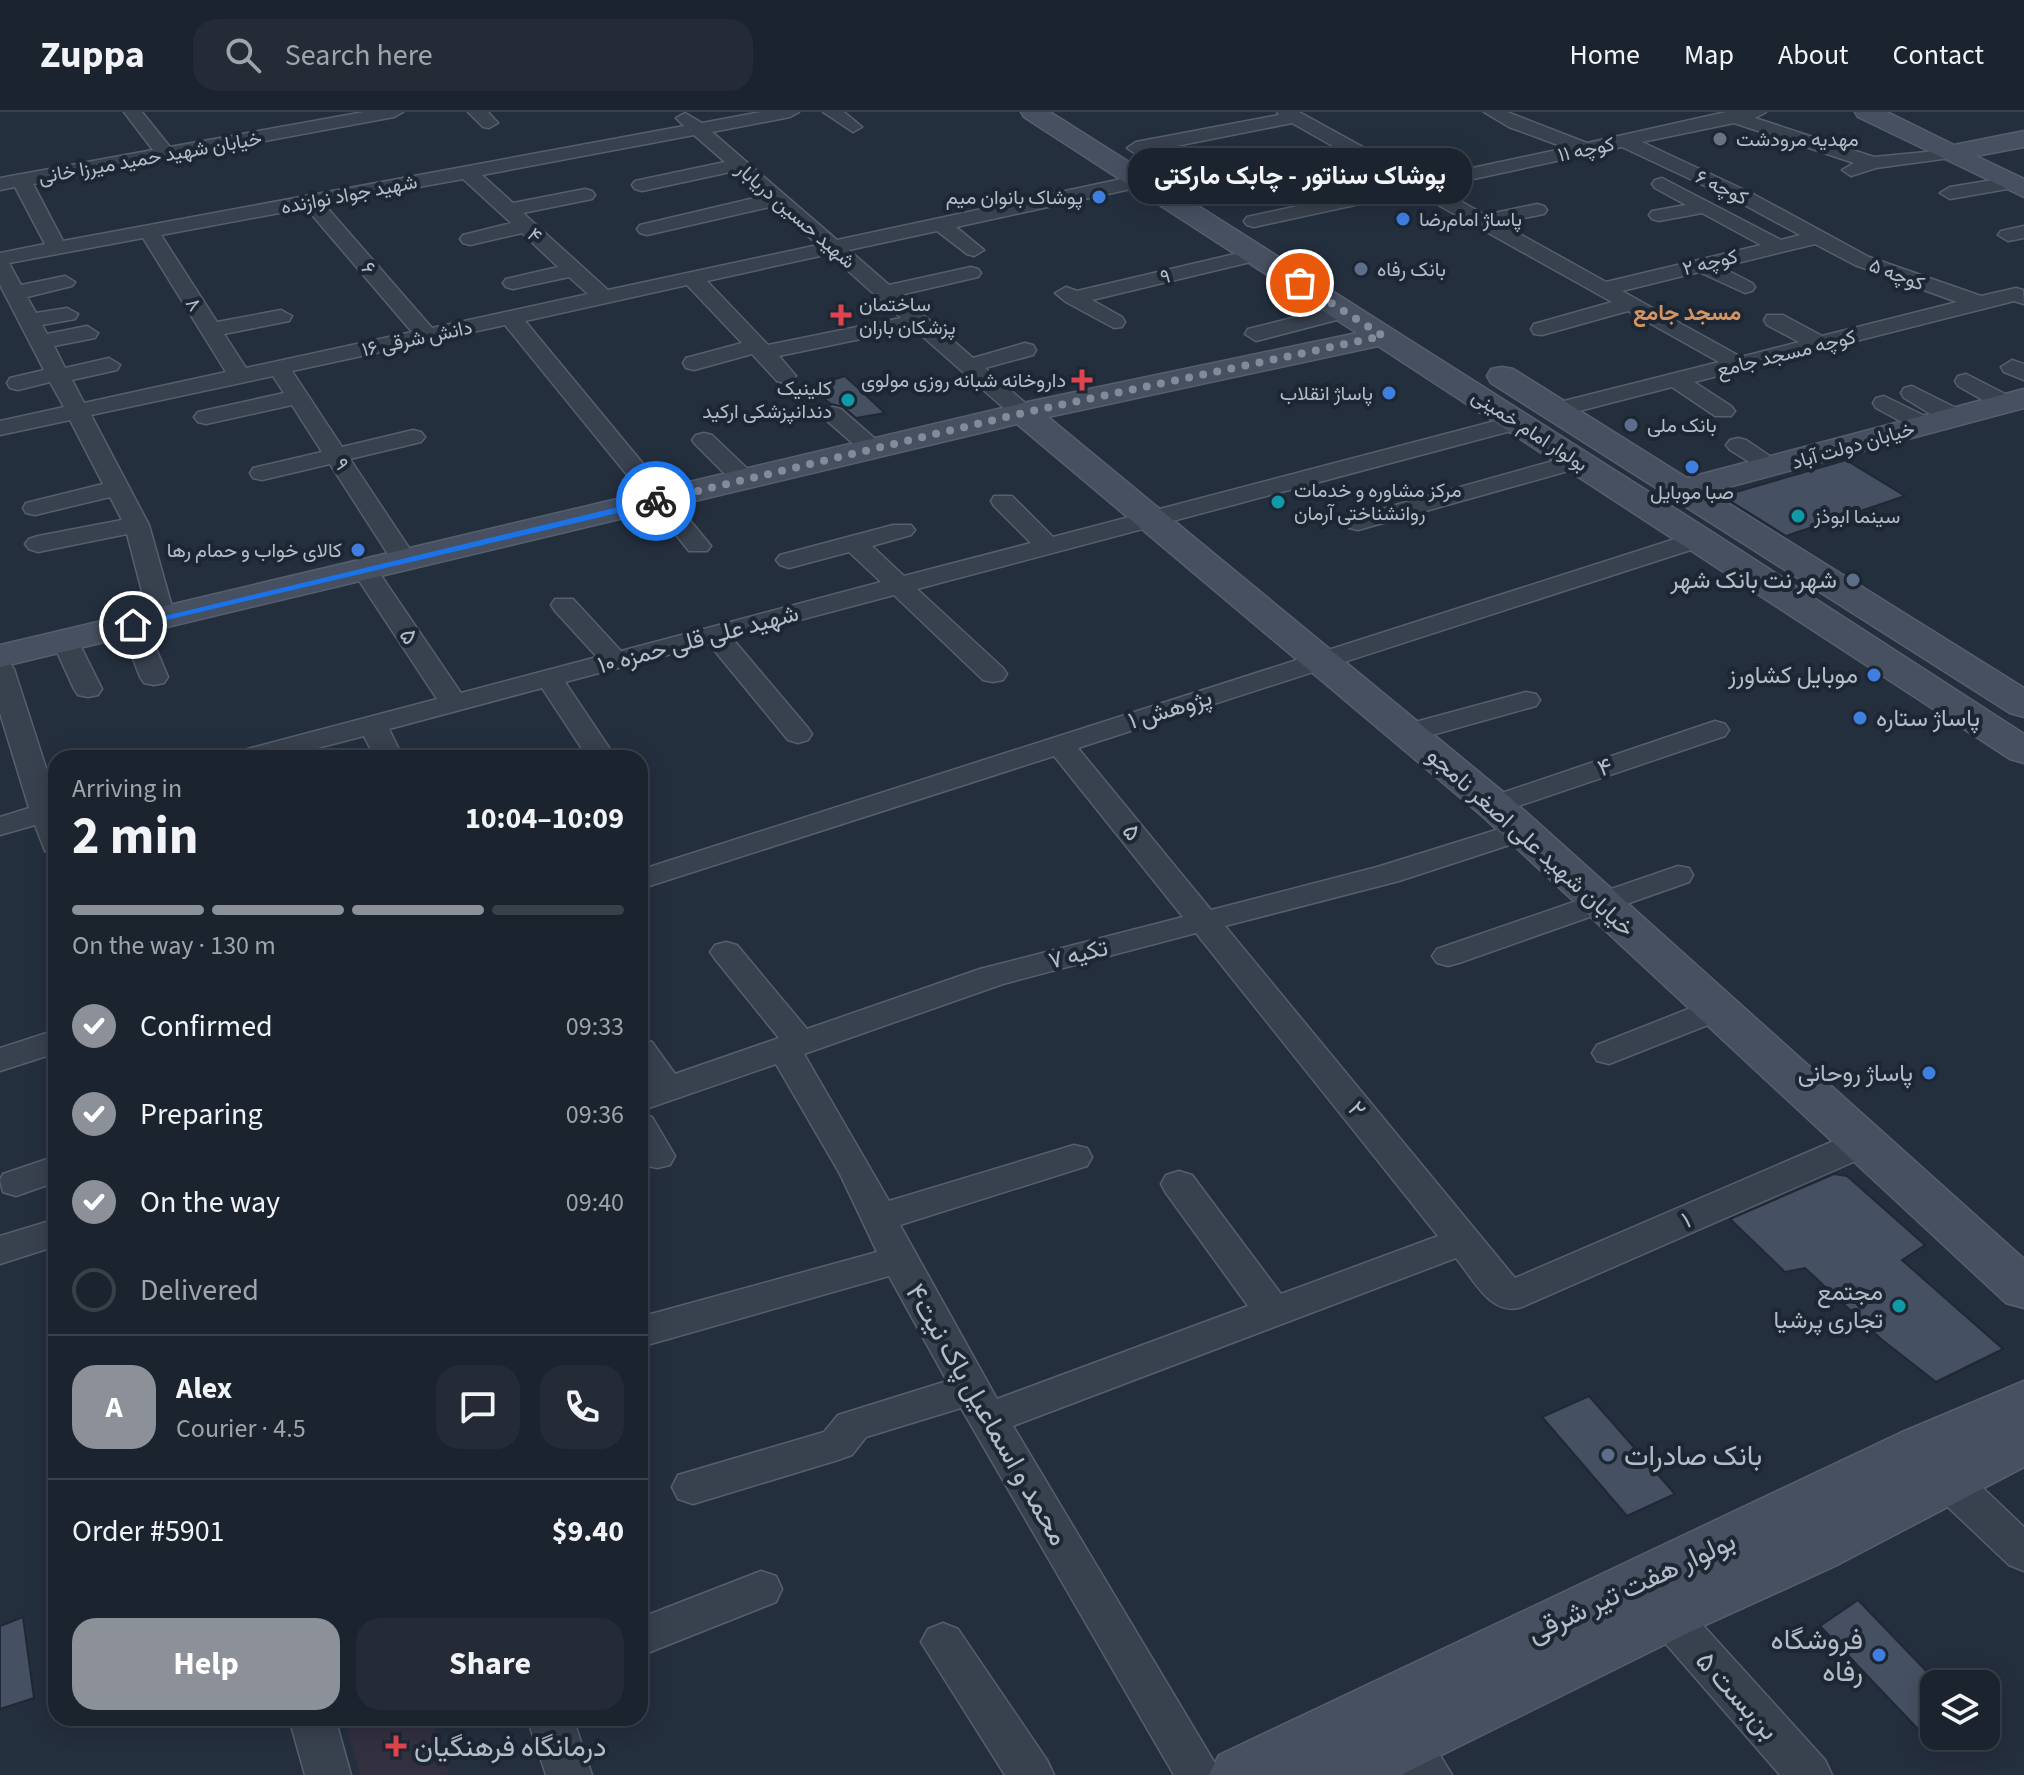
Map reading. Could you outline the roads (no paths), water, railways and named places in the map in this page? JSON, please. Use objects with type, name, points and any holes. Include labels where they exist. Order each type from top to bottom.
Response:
[{"type":"main road","name":"بولوار امام خمینی","points":[[1033,112],[1700,539],[2024,751]]},
{"type":"main road","points":[[1079,112],[1444,340]]},
{"type":"main road","points":[[1867,112],[2018,186]]},
{"type":"main road","points":[[1950,153],[2024,139]]},
{"type":"main road","points":[[0,656],[1023,413],[1383,336]]},
{"type":"main road","name":"بولوار امام خمینی","points":[[1481,363],[2024,705]]},
{"type":"main road","name":"خیابان دولت آباد","points":[[1682,489],[1774,467],[2015,400]]},
{"type":"main road","name":"خیابان شهید علی اصغر نامجو","points":[[1023,413],[1509,818],[2024,1289]]},
{"type":"main road","name":"بولوار هفت تیر شرقی","points":[[1338,1775],[1418,1758],[1474,1685],[2024,1402]]},
{"type":"main road","name":"بولوار هفت تیر شرقی","points":[[1241,1775],[1667,1615],[1814,1549],[1946,1479],[2024,1442]]},
{"type":"street","points":[[133,112],[165,154]]},
{"type":"street","points":[[277,112],[283,132],[296,155]]},
{"type":"street","name":"خیابان شهید حمید میرزا خانی","points":[[0,184],[283,132],[384,118],[394,112]]},
{"type":"street","name":"شهید حسین دریابار","points":[[678,112],[1023,413]]},
{"type":"street","name":"شهید جواد نوازنده","points":[[0,262],[148,231],[790,112]]},
{"type":"street","points":[[832,112],[853,127]]},
{"type":"street","points":[[1493,112],[1523,129],[1554,135],[1585,149]]},
{"type":"street","name":"کوچه ۱۱","points":[[1415,184],[1624,141],[1730,115],[1757,112]]},
{"type":"street","points":[[1136,148],[1293,116],[1322,114]]},
{"type":"street","points":[[1730,115],[1873,163]]},
{"type":"street","points":[[767,116],[792,134]]},
{"type":"street","points":[[1293,116],[1740,365]]},
{"type":"street","name":"کوچه ۶","points":[[1624,141],[1746,198],[1818,237]]},
{"type":"street","points":[[1841,173],[1873,163],[1950,153]]},
{"type":"street","points":[[642,185],[739,165]]},
{"type":"street","name":"۴","points":[[467,172],[604,298]]},
{"type":"street","points":[[324,175],[339,196]]},
{"type":"street","points":[[21,180],[53,241]]},
{"type":"street","name":"دانش شرقی ۱۶","points":[[9,419],[79,411],[1140,181]]},
{"type":"street","points":[[1254,221],[1415,184]]},
{"type":"street","points":[[1662,184],[1776,245]]},
{"type":"street","points":[[1950,193],[2018,186]]},
{"type":"street","points":[[509,210],[585,195]]},
{"type":"street","points":[[647,229],[778,199]]},
{"type":"street","name":"۶","points":[[311,201],[427,336]]},
{"type":"street","points":[[1659,215],[1706,207]]},
{"type":"street","points":[[1483,221],[1537,210]]},
{"type":"street","points":[[940,224],[974,250]]},
{"type":"street","points":[[470,239],[526,226]]},
{"type":"street","name":"۸","points":[[148,231],[240,376]]},
{"type":"street","name":"کوچه ۲","points":[[1603,289],[1818,237]]},
{"type":"street","name":"کوچه ۵","points":[[1818,237],[1895,275],[1979,303]]},
{"type":"street","name":"۹","points":[[1114,322],[1065,293],[1256,255]]},
{"type":"street","points":[[0,262],[137,525],[154,677]]},
{"type":"street","points":[[1700,264],[1745,287]]},
{"type":"street","points":[[513,283],[573,270]]},
{"type":"street","points":[[884,292],[971,273]]},
{"type":"street","points":[[693,279],[785,376]]},
{"type":"street","points":[[0,312],[23,307],[65,282]]},
{"type":"street","name":"کوچه مسجد جامع","points":[[1556,410],[1979,303],[2020,296]]},
{"type":"street","points":[[1542,329],[1629,304]]},
{"type":"street","points":[[23,307],[67,314]]},
{"type":"street","points":[[1256,334],[1344,311]]},
{"type":"street","points":[[210,330],[281,316]]},
{"type":"street","points":[[511,318],[698,546]]},
{"type":"street","points":[[1775,320],[1821,345]]},
{"type":"street","points":[[694,363],[918,321]]},
{"type":"street","points":[[42,342],[87,333]]},
{"type":"street","points":[[969,366],[1025,350]]},
{"type":"street","points":[[18,383],[109,365]]},
{"type":"street","name":"۹","points":[[279,368],[404,560]]},
{"type":"street","points":[[1678,381],[1723,411]]},
{"type":"street","points":[[1966,381],[2015,400]]},
{"type":"street","points":[[1912,393],[1956,417]]},
{"type":"street","points":[[206,417],[298,397]]},
{"type":"street","points":[[1884,403],[1925,425]]},
{"type":"street","points":[[833,414],[873,449]]},
{"type":"street","name":"شهید علی قلی حمزه ۱۰","points":[[275,750],[1518,422]]},
{"type":"street","points":[[262,473],[413,437]]},
{"type":"street","points":[[704,440],[745,480]]},
{"type":"street","points":[[1738,445],[1774,467]]},
{"type":"street","points":[[1358,523],[1578,461]]},
{"type":"street","points":[[35,508],[118,488]]},
{"type":"street","points":[[1003,501],[1048,546]]},
{"type":"street","points":[[38,544],[137,525]]},
{"type":"street","points":[[789,560],[902,530]]},
{"type":"street","name":"پژوهش ۱","points":[[648,877],[1700,539]]},
{"type":"street","points":[[854,543],[993,674]]},
{"type":"street","name":"۵","points":[[365,570],[453,702]]},
{"type":"street","points":[[564,605],[615,660]]},
{"type":"street","points":[[716,635],[798,734]]},
{"type":"street","points":[[65,641],[88,689]]},
{"type":"street","points":[[0,669],[48,804]]},
{"type":"street","points":[[548,677],[597,750]]},
{"type":"street","points":[[1407,733],[1526,700]]},
{"type":"street","points":[[372,723],[385,750]]},
{"type":"street","name":"۴","points":[[1509,818],[1715,730]]},
{"type":"street","name":"۵","points":[[1059,743],[1205,921]]},
{"type":"street","points":[[0,826],[48,813]]},
{"type":"street","name":"تکیه ۷","points":[[654,1095],[992,976],[1388,874],[1509,818]]},
{"type":"street","points":[[1448,956],[1678,875]]},
{"type":"street","name":"۲","points":[[1205,921],[1509,1297]]},
{"type":"street","name":"محمد و اسماعیل پاک نیت۴","points":[[726,952],[792,1046],[899,1260],[980,1404],[1199,1775]]},
{"type":"street","points":[[1609,1053],[1716,1009]]},
{"type":"street","points":[[0,1060],[48,1044]]},
{"type":"street","points":[[648,1076],[654,1095]]},
{"type":"street","points":[[648,1140],[657,1156]]},
{"type":"street","name":"۱","points":[[1509,1297],[1863,1143]]},
{"type":"street","points":[[879,1218],[1074,1157]]},
{"type":"street","points":[[16,1183],[48,1172]]},
{"type":"street","points":[[1179,1184],[1272,1311]]},
{"type":"street","points":[[0,1250],[48,1235]]},
{"type":"street","points":[[693,1487],[838,1444],[852,1426],[980,1404],[1272,1311],[1463,1241]]},
{"type":"street","points":[[648,1330],[899,1260]]},
{"type":"street","points":[[1946,1479],[2024,1553]]},
{"type":"street","points":[[648,1634],[761,1589]]},
{"type":"street","name":"بن‌بست ۵","points":[[1667,1615],[1809,1775]]},
{"type":"street","points":[[943,1642],[1031,1775]]},
{"type":"street","points":[[314,1726],[328,1775]]},
{"type":"street","points":[[553,1726],[569,1775]]},
{"type":"place","name":"مهدیه مرودشت","points":[[1720,139]]},
{"type":"place","name":"پوشاک بانوان میم","points":[[1099,197]]},
{"type":"place","name":"پاساژ امام‌رضا","points":[[1403,219]]},
{"type":"place","name":"بانک رفاه","points":[[1361,269]]},
{"type":"place","name":"پوشاک سناتور - چابک مارکتی","points":[[1300,283]]},
{"type":"place","name":"ساختمان پزشکان باران","points":[[841,315]]},
{"type":"place","name":"داروخانه شبانه روزی مولوی","points":[[1082,380]]},
{"type":"place","name":"پاساژ انقلاب","points":[[1389,393]]},
{"type":"place","name":"کلینیک دندانپزشکی ارکید","points":[[848,400]]},
{"type":"place","name":"بانک ملی","points":[[1631,425]]},
{"type":"place","name":"صبا موبایل","points":[[1692,467]]},
{"type":"place","name":"مرکز مشاوره و خدمات روانشناختی آرمان","points":[[1278,502]]},
{"type":"place","name":"سینما ابوذز","points":[[1798,516]]},
{"type":"place","name":"کالای خواب و حمام رها","points":[[358,550]]},
{"type":"place","name":"شهر نت بانک شهر","points":[[1853,580]]},
{"type":"place","name":"موبایل کشاورز","points":[[1874,675]]},
{"type":"place","name":"پاساژ ستاره","points":[[1860,718]]},
{"type":"place","name":"پاساژ روحانی","points":[[1929,1073]]},
{"type":"place","name":"مجتمع تجاری پرشیا","points":[[1899,1306]]},
{"type":"place","name":"بانک صادرات","points":[[1608,1455]]},
{"type":"place","name":"فروشگاه رفاه","points":[[1879,1655]]},
{"type":"place","name":"درمانگاه فرهنگیان","points":[[396,1746]]},
{"type":"district","name":"مسجد جامع","points":[[1687,312]]}]
